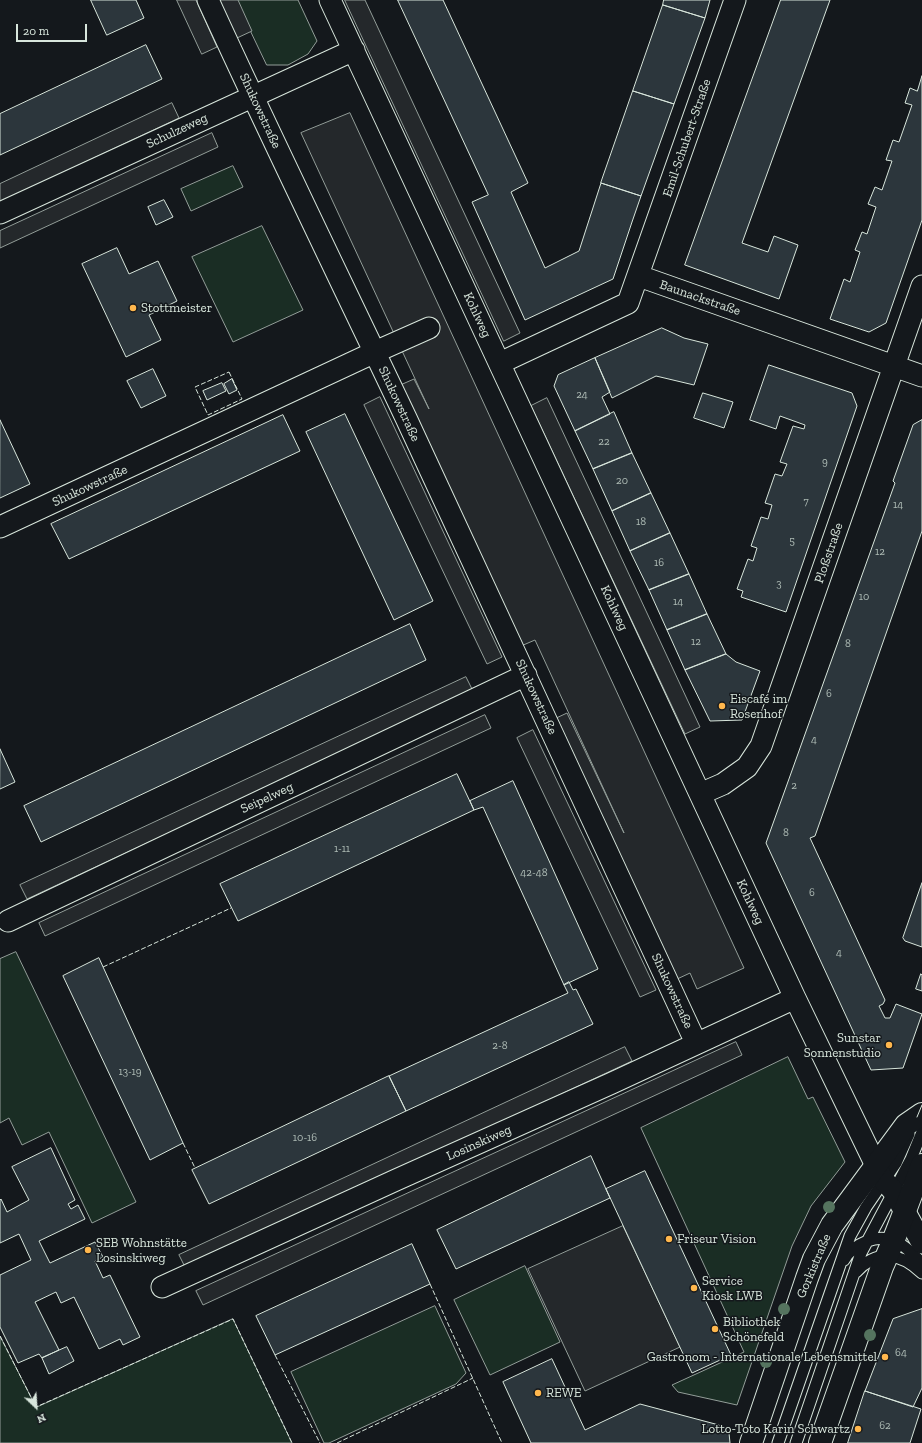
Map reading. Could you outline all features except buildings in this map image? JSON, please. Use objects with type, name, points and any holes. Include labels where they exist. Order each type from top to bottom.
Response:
[{"type":"main road","name":"Gorkistraße","points":[[751,1443],[814,1259],[832,1225],[885,1179],[906,1125],[920,1121]]},
{"type":"main road","points":[[820,1443],[878,1279],[906,1212],[922,1165]]},
{"type":"street","name":"Shukowstraße","points":[[208,0],[375,352],[696,1043]]},
{"type":"street","name":"Kohlweg","points":[[330,0],[795,998],[885,1179],[906,1212],[922,1243]]},
{"type":"street","name":"Emil-Schubert-Straße","points":[[639,276],[735,0]]},
{"type":"street","name":"Schulzeweg","points":[[0,213],[354,50]]},
{"type":"street","points":[[500,363],[628,303],[639,276]]},
{"type":"street","name":"Baunackstraße","points":[[639,276],[922,376]]},
{"type":"street","name":"Ploßstraße","points":[[700,794],[724,784],[747,767],[761,746],[922,286]]},
{"type":"street","name":"Shukowstraße","points":[[0,528],[429,328]]},
{"type":"street","name":"Seipelweg","points":[[8,921],[526,675]]},
{"type":"street","name":"Losinskiweg","points":[[162,1287],[403,1176],[612,1083],[795,998]]},
{"type":"lane","points":[[778,1443],[850,1236],[866,1207],[885,1179],[911,1159],[920,1121]]},
{"type":"lane","points":[[796,1443],[855,1272],[868,1240],[885,1179]]},
{"type":"lane","points":[[839,1269],[845,1257],[856,1247],[868,1240],[882,1238],[899,1258],[915,1266],[922,1273]]},
{"type":"lane","points":[[891,1248],[913,1253],[922,1263]]},
{"type":"lane","points":[[855,1272],[872,1258],[882,1255],[891,1248]]},
{"type":"green space","points":[[236,0],[298,0],[317,41],[308,54],[288,65],[267,65]]},
{"type":"green space","points":[[233,166],[243,187],[191,211],[181,189]]},
{"type":"green space","points":[[262,226],[303,310],[233,342],[192,257]]},
{"type":"green space","points":[[16,952],[136,1202],[92,1223],[49,1132],[22,1145],[9,1118],[0,1123],[0,959]]},
{"type":"green space","points":[[788,1057],[808,1099],[813,1097],[845,1162],[811,1206],[792,1246],[737,1405],[678,1392],[672,1385],[744,1352],[641,1128]]},
{"type":"green space","points":[[525,1266],[560,1342],[490,1375],[454,1300]]},
{"type":"green space","points":[[435,1306],[466,1373],[456,1384],[329,1443],[324,1443],[291,1372]]},
{"type":"green space","points":[[233,1319],[292,1443],[0,1443],[0,1336],[36,1407]]},
{"type":"shaded area","points":[[177,0],[196,0],[217,47],[202,54]]},
{"type":"shaded area","points":[[219,0],[238,0],[252,31],[237,38]]},
{"type":"shaded area","points":[[345,0],[365,0],[520,333],[504,341]]},
{"type":"shaded area","points":[[172,103],[179,118],[0,202],[0,184]]},
{"type":"shaded area","points":[[350,113],[744,968],[697,989],[690,973],[675,980],[552,720],[567,713],[624,833],[535,640],[521,646],[398,386],[414,379],[429,409],[301,133]]},
{"type":"shaded area","points":[[212,133],[218,147],[0,248],[0,231]]},
{"type":"shaded area","points":[[380,397],[502,657],[487,664],[364,405]]},
{"type":"shaded area","points":[[547,398],[700,727],[685,734],[531,406]]},
{"type":"shaded area","points":[[466,677],[473,691],[27,899],[20,885]]},
{"type":"shaded area","points":[[485,715],[491,728],[45,936],[39,923]]},
{"type":"shaded area","points":[[533,730],[656,990],[640,997],[517,738]]},
{"type":"shaded area","points":[[736,1042],[742,1055],[203,1305],[196,1291]]},
{"type":"shaded area","points":[[625,1047],[632,1061],[186,1269],[179,1255]]},
{"type":"shaded area","points":[[623,1226],[680,1347],[585,1391],[528,1269]]},
{"type":"tram line","points":[[917,1117],[922,1105]]},
{"type":"fence","points":[[229,372],[242,399],[208,415],[195,387],[229,372]]},
{"type":"fence","points":[[103,967],[231,908]]},
{"type":"fence","points":[[183,1143],[195,1168]]},
{"type":"fence","points":[[430,1284],[502,1443]]},
{"type":"fence","points":[[0,1336],[36,1407],[233,1319],[292,1443]]},
{"type":"fence","points":[[275,1355],[320,1443]]},
{"type":"fence","points":[[337,1443],[473,1378]]},
{"type":"place","name":"Stottmeister","points":[[133,308]]},
{"type":"place","name":"Eiscafé im Rosenhof","points":[[722,706]]},
{"type":"place","name":"Sunstar Sonnenstudio","points":[[889,1045]]},
{"type":"place","name":"Friseur Vision","points":[[669,1239]]},
{"type":"place","name":"SEB Wohnstätte Losinskiweg","points":[[88,1250]]},
{"type":"place","name":"Service Kiosk LWB","points":[[694,1288]]},
{"type":"place","name":"Bibliothek Schönefeld","points":[[715,1329]]},
{"type":"place","name":"Gastronom - Internationale Lebensmittel","points":[[885,1357]]},
{"type":"place","name":"REWE","points":[[538,1393]]},
{"type":"place","name":"Lotto-Toto Karin Schwartz","points":[[858,1429]]}]
